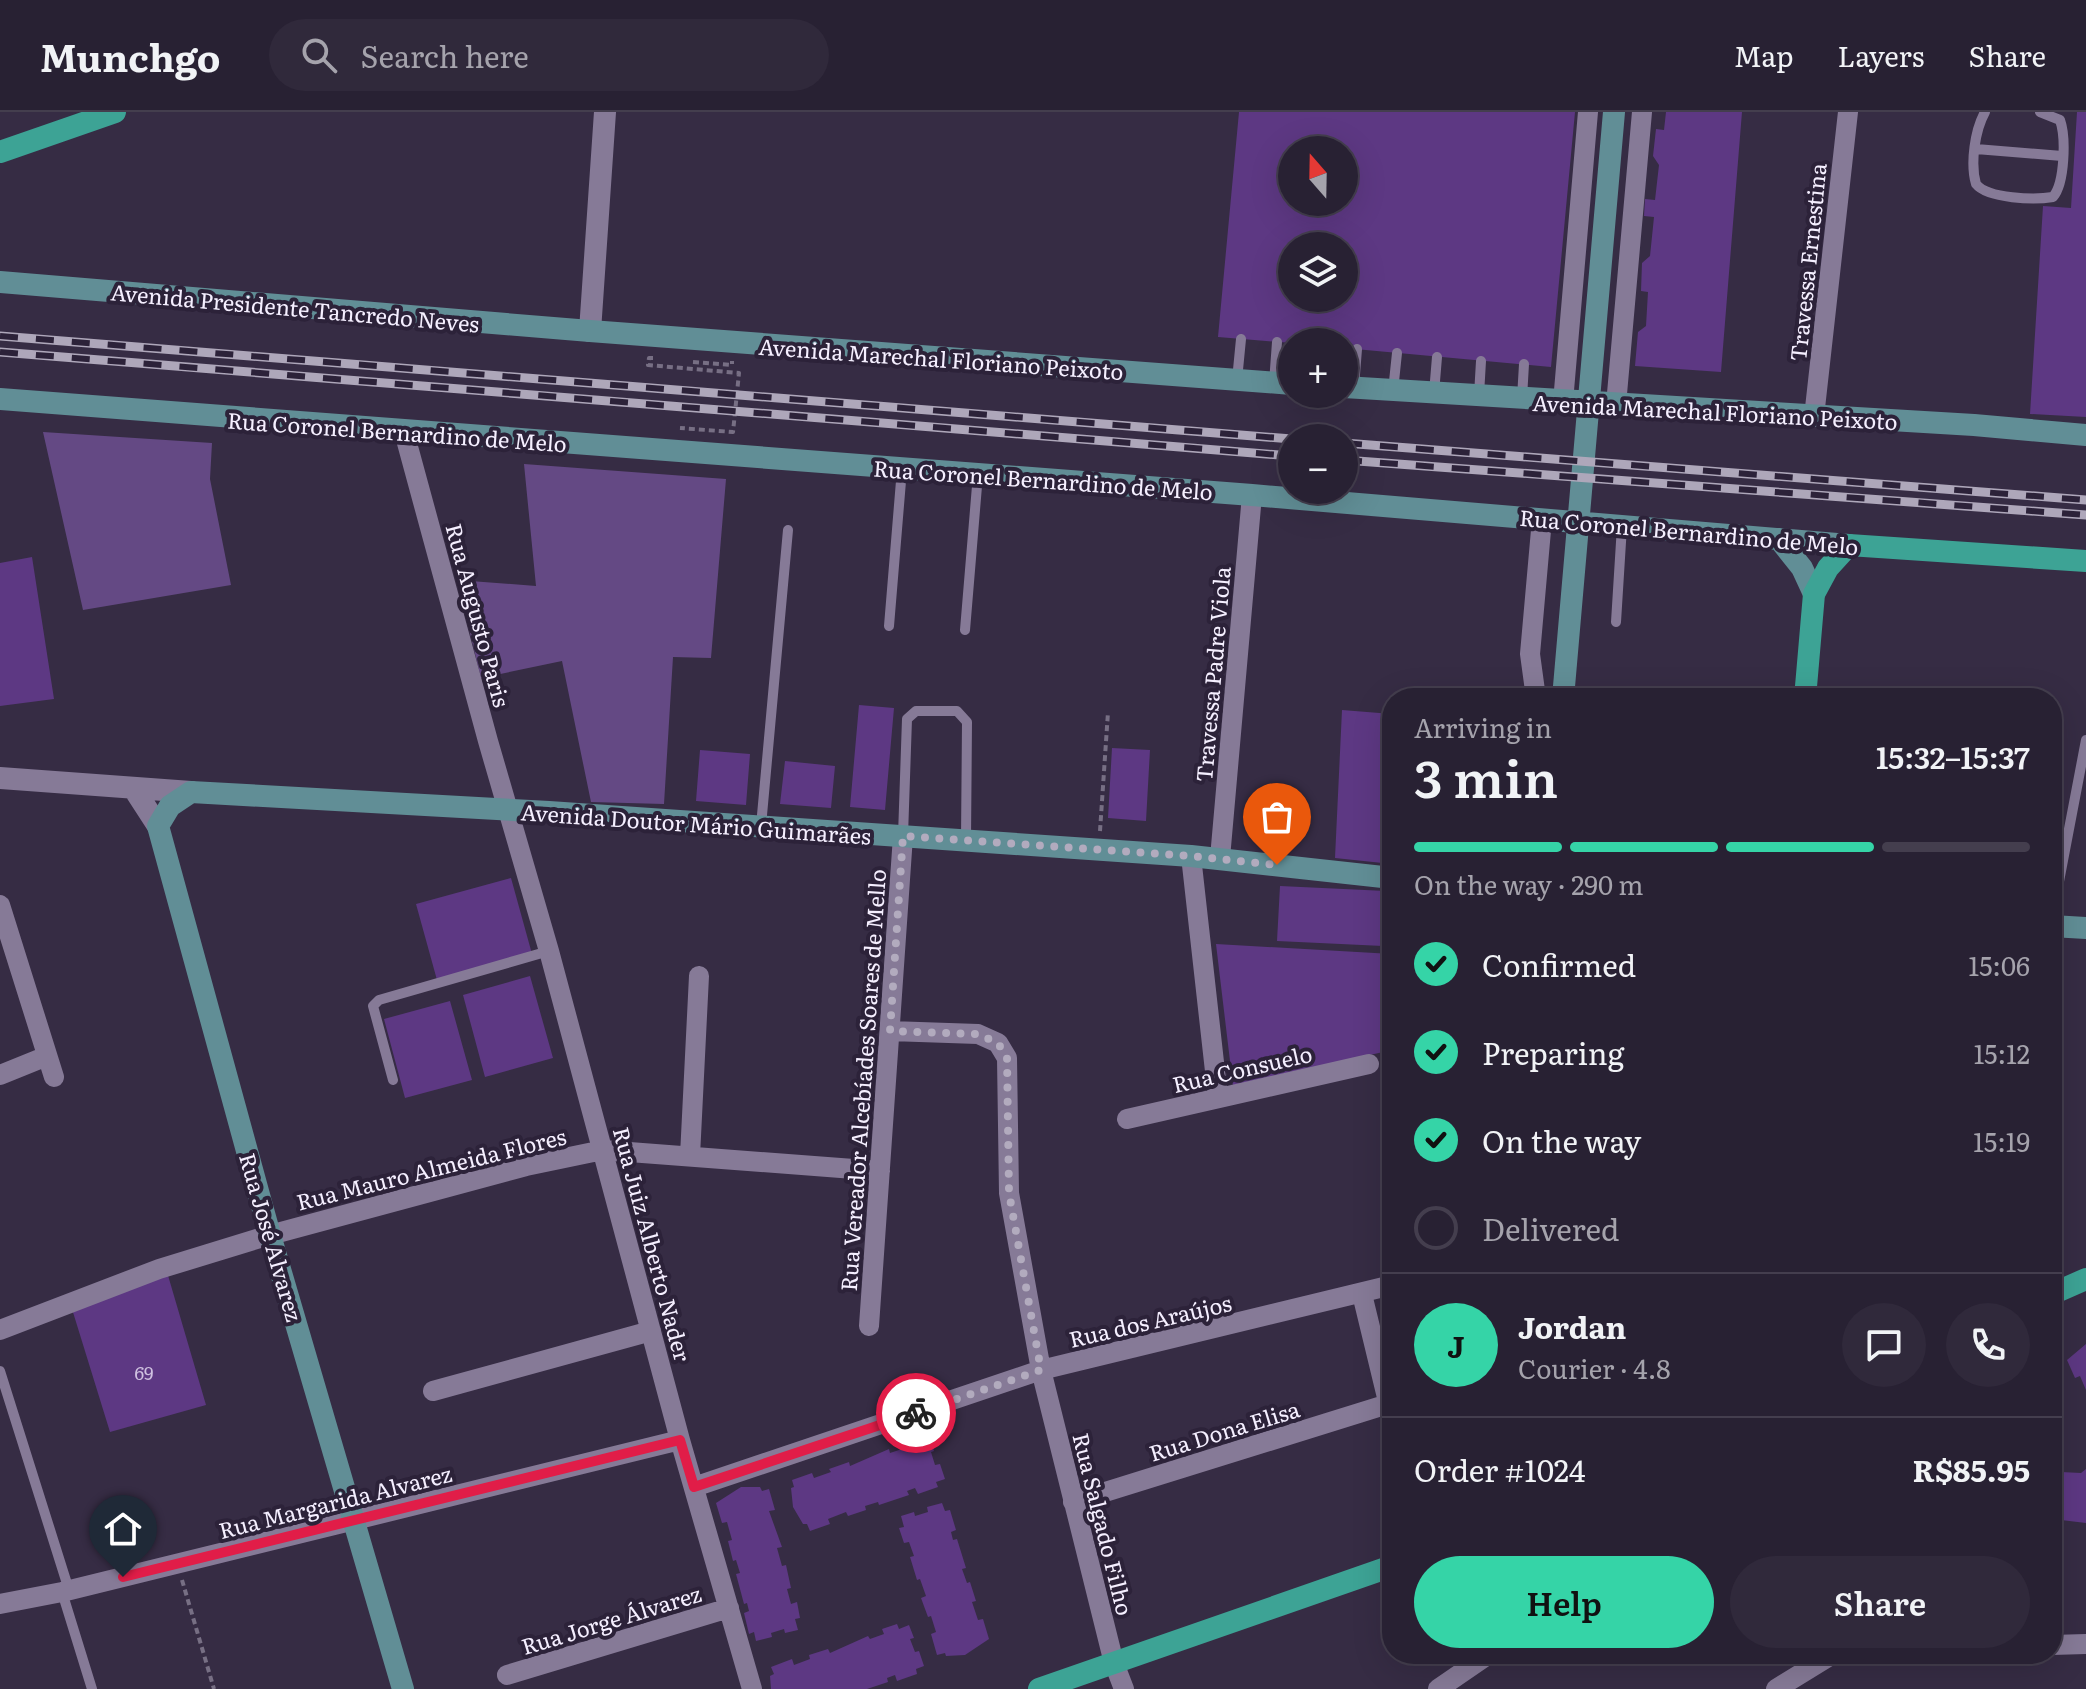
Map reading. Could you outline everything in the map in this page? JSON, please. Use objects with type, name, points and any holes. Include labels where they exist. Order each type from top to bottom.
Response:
[{"type":"main road","points":[[1564,688],[1614,112]]},
{"type":"main road","points":[[0,152],[108,114]]},
{"type":"main road","name":"Avenida Presidente Tancredo Neves","points":[[0,282],[590,331]]},
{"type":"main road","name":"Avenida Marechal Floriano Peixoto","points":[[590,331],[1278,383]]},
{"type":"main road","name":"Avenida Marechal Floriano Peixoto","points":[[1358,389],[1974,425],[2086,435]]},
{"type":"main road","name":"Rua Coronel Bernardino de Melo","points":[[0,399],[2086,561]]},
{"type":"main road","points":[[1779,539],[1802,568],[1814,594]]},
{"type":"main road","points":[[1806,688],[1814,594],[1828,568],[1849,545]]},
{"type":"main road","points":[[158,826],[170,806],[191,792]]},
{"type":"main road","name":"Avenida Doutor Mário Guimarães","points":[[191,792],[1220,858],[1382,877]]},
{"type":"main road","name":"Rua José Alvarez","points":[[158,826],[270,1235],[403,1689]]},
{"type":"main road","points":[[2062,927],[2086,928]]},
{"type":"main road","points":[[2062,1290],[2086,1279]]},
{"type":"main road","points":[[1039,1689],[1382,1569]]},
{"type":"street","points":[[590,331],[605,112]]},
{"type":"street","points":[[1563,402],[1588,112]]},
{"type":"street","points":[[1616,405],[1642,112]]},
{"type":"street","name":"Travessa Ernestina","points":[[1814,417],[1848,112]]},
{"type":"street","name":"Rua Augusto Paris","points":[[404,432],[510,811]]},
{"type":"street","name":"Travessa Padre Viola","points":[[1220,858],[1252,495]]},
{"type":"street","points":[[1535,688],[1530,654],[1542,519]]},
{"type":"street","name":"Avenida Doutor Mário Guimarães","points":[[0,778],[191,792]]},
{"type":"street","name":"Rua José Alvarez","points":[[134,789],[158,826]]},
{"type":"street","name":"Rua Juiz Alberto Nader","points":[[510,811],[680,1440],[752,1689]]},
{"type":"street","name":"Rua Vereador Alcebíades Soares de Mello","points":[[869,1326],[903,836]]},
{"type":"street","points":[[1191,856],[1218,1098]]},
{"type":"street","points":[[0,905],[54,1077]]},
{"type":"street","points":[[690,1156],[699,976]]},
{"type":"street","name":"Rua Salgado Filho","points":[[890,1031],[978,1034],[998,1043],[1007,1058],[1009,1193],[1041,1370],[1114,1663],[1124,1689]]},
{"type":"street","points":[[0,1075],[47,1056]]},
{"type":"street","name":"Rua Consuelo","points":[[1127,1119],[1369,1064]]},
{"type":"street","name":"Rua Mauro Almeida Flores","points":[[0,1330],[159,1269],[270,1235],[526,1166],[603,1150],[880,1171]]},
{"type":"street","name":"Rua dos Araújos","points":[[694,1487],[1041,1370],[1382,1288]]},
{"type":"street","points":[[1362,1294],[1382,1378]]},
{"type":"street","points":[[433,1391],[651,1331]]},
{"type":"street","name":"Rua Dona Elisa","points":[[1073,1502],[1382,1413]]},
{"type":"street","name":"Rua Margarida Alvarez","points":[[0,1604],[177,1564],[680,1440]]},
{"type":"street","name":"Rua Jorge Álvarez","points":[[507,1675],[729,1608]]},
{"type":"street","points":[[2062,1645],[2086,1644]]},
{"type":"street","points":[[1438,1689],[1474,1664]]},
{"type":"street","points":[[1776,1689],[1817,1664]]},
{"type":"lane","points":[[1985,112],[1976,149],[1974,176],[1980,189],[1987,193],[2041,199],[2053,197],[2060,187],[2064,137],[2060,120],[2040,112]]},
{"type":"lane","points":[[1976,149],[2062,156]]},
{"type":"lane","points":[[1237,380],[1241,339]]},
{"type":"lane","points":[[1277,342],[1278,349]]},
{"type":"lane","points":[[1393,391],[1397,353]]},
{"type":"lane","points":[[1434,393],[1437,357]]},
{"type":"lane","points":[[1479,397],[1481,361]]},
{"type":"lane","points":[[1522,399],[1524,364]]},
{"type":"lane","points":[[889,626],[902,469]]},
{"type":"lane","points":[[965,630],[978,474]]},
{"type":"lane","points":[[1616,622],[1622,526]]},
{"type":"lane","points":[[761,828],[788,530]]},
{"type":"lane","points":[[903,836],[907,719],[916,711],[957,711],[967,722],[966,840]]},
{"type":"lane","points":[[2062,866],[2086,740]]},
{"type":"lane","points":[[393,1080],[373,1006],[379,1000],[549,951]]},
{"type":"lane","points":[[0,1371],[92,1689]]},
{"type":"path","points":[[663,359],[649,358],[648,365],[739,373],[733,432],[672,428]]},
{"type":"path","points":[[690,361],[732,365]]},
{"type":"path","points":[[1099,850],[1108,712]]},
{"type":"path","points":[[177,1564],[214,1689]]},
{"type":"shaded area","points":[[43,432],[212,443],[210,479],[231,585],[83,610]]},
{"type":"shaded area","points":[[524,464],[726,479],[711,658],[673,657],[664,804],[591,802],[562,661],[481,678],[457,580],[536,586]]},
{"type":"building","points":[[1239,112],[1575,112],[1551,367],[1358,349],[1358,328],[1278,328],[1278,342],[1218,337]]},
{"type":"building","points":[[1666,112],[1742,112],[1721,372],[1635,366],[1638,332],[1646,326],[1648,292],[1641,291],[1642,263],[1650,256],[1654,217],[1644,216],[1645,199],[1655,200],[1659,165],[1653,156],[1656,129],[1664,130]]},
{"type":"building","points":[[2077,112],[2086,112],[2086,417],[2030,414],[2043,206],[2071,208]]},
{"type":"building","points":[[32,557],[54,699],[0,706],[0,563]]},
{"type":"building","points":[[859,705],[894,708],[885,810],[850,807]]},
{"type":"building","points":[[1342,710],[1382,713],[1382,863],[1335,858]]},
{"type":"building","points":[[1112,748],[1150,750],[1146,821],[1108,818]]},
{"type":"building","points":[[700,750],[750,754],[746,805],[696,801]]},
{"type":"building","points":[[785,761],[835,766],[831,808],[780,804]]},
{"type":"building","points":[[511,878],[532,954],[437,980],[416,904]]},
{"type":"building","points":[[1280,886],[1382,891],[1382,946],[1277,941]]},
{"type":"building","points":[[1216,944],[1382,953],[1382,1052],[1233,1086]]},
{"type":"building","points":[[530,976],[553,1058],[485,1077],[463,995]]},
{"type":"building","points":[[450,1001],[472,1080],[405,1098],[384,1019]]},
{"type":"building","points":[[167,1272],[206,1405],[110,1432],[72,1309]]},
{"type":"building","points":[[2086,1344],[2086,1390],[2080,1376],[2075,1378],[2067,1360]]},
{"type":"building","points":[[918,1437],[919,1442],[930,1438],[935,1465],[940,1464],[945,1479],[936,1482],[938,1487],[918,1494],[915,1488],[907,1491],[909,1495],[879,1505],[878,1502],[865,1506],[866,1510],[848,1516],[846,1512],[828,1519],[830,1524],[810,1531],[807,1524],[803,1524],[793,1507],[792,1480],[812,1473],[814,1478],[849,1462],[850,1466],[889,1449],[890,1453],[905,1448],[903,1442]]},
{"type":"building","points":[[2086,1469],[2086,1523],[2062,1520],[2062,1472],[2081,1473]]},
{"type":"building","points":[[741,1487],[760,1487],[762,1491],[769,1489],[775,1510],[769,1511],[782,1547],[777,1548],[782,1566],[786,1565],[791,1604],[797,1602],[800,1618],[795,1619],[798,1630],[785,1633],[784,1629],[771,1633],[772,1637],[756,1641],[754,1632],[749,1634],[744,1613],[749,1611],[736,1574],[740,1573],[736,1560],[733,1561],[727,1522],[722,1523],[716,1503]]},
{"type":"building","points":[[942,1503],[945,1511],[950,1510],[956,1530],[951,1532],[953,1540],[957,1539],[966,1568],[962,1569],[976,1601],[972,1602],[978,1620],[983,1619],[989,1639],[965,1655],[937,1655],[931,1634],[936,1632],[921,1598],[926,1596],[920,1579],[917,1580],[909,1542],[904,1543],[899,1528],[904,1527],[901,1516],[928,1512],[927,1507]]},
{"type":"building","points":[[897,1624],[899,1629],[909,1625],[914,1638],[910,1639],[915,1652],[919,1651],[924,1666],[916,1669],[917,1674],[897,1681],[895,1675],[887,1678],[888,1682],[867,1689],[771,1689],[770,1676],[774,1674],[771,1667],[792,1659],[794,1665],[810,1659],[809,1655],[828,1649],[830,1653],[868,1636],[870,1639],[884,1634],[882,1629]]},
{"type":"railway","points":[[0,336],[1278,438]]},
{"type":"railway","points":[[0,352],[1278,455]]},
{"type":"railway","points":[[1358,444],[2086,500]]},
{"type":"railway","points":[[1358,461],[2086,515]]},
{"type":"way so far","points":[[916,1413],[1041,1370],[1009,1193],[1007,1058],[998,1043],[978,1034],[890,1031],[903,836],[1277,865]]},
{"type":"route","points":[[123,1577],[680,1440],[694,1487],[916,1413]]}]
